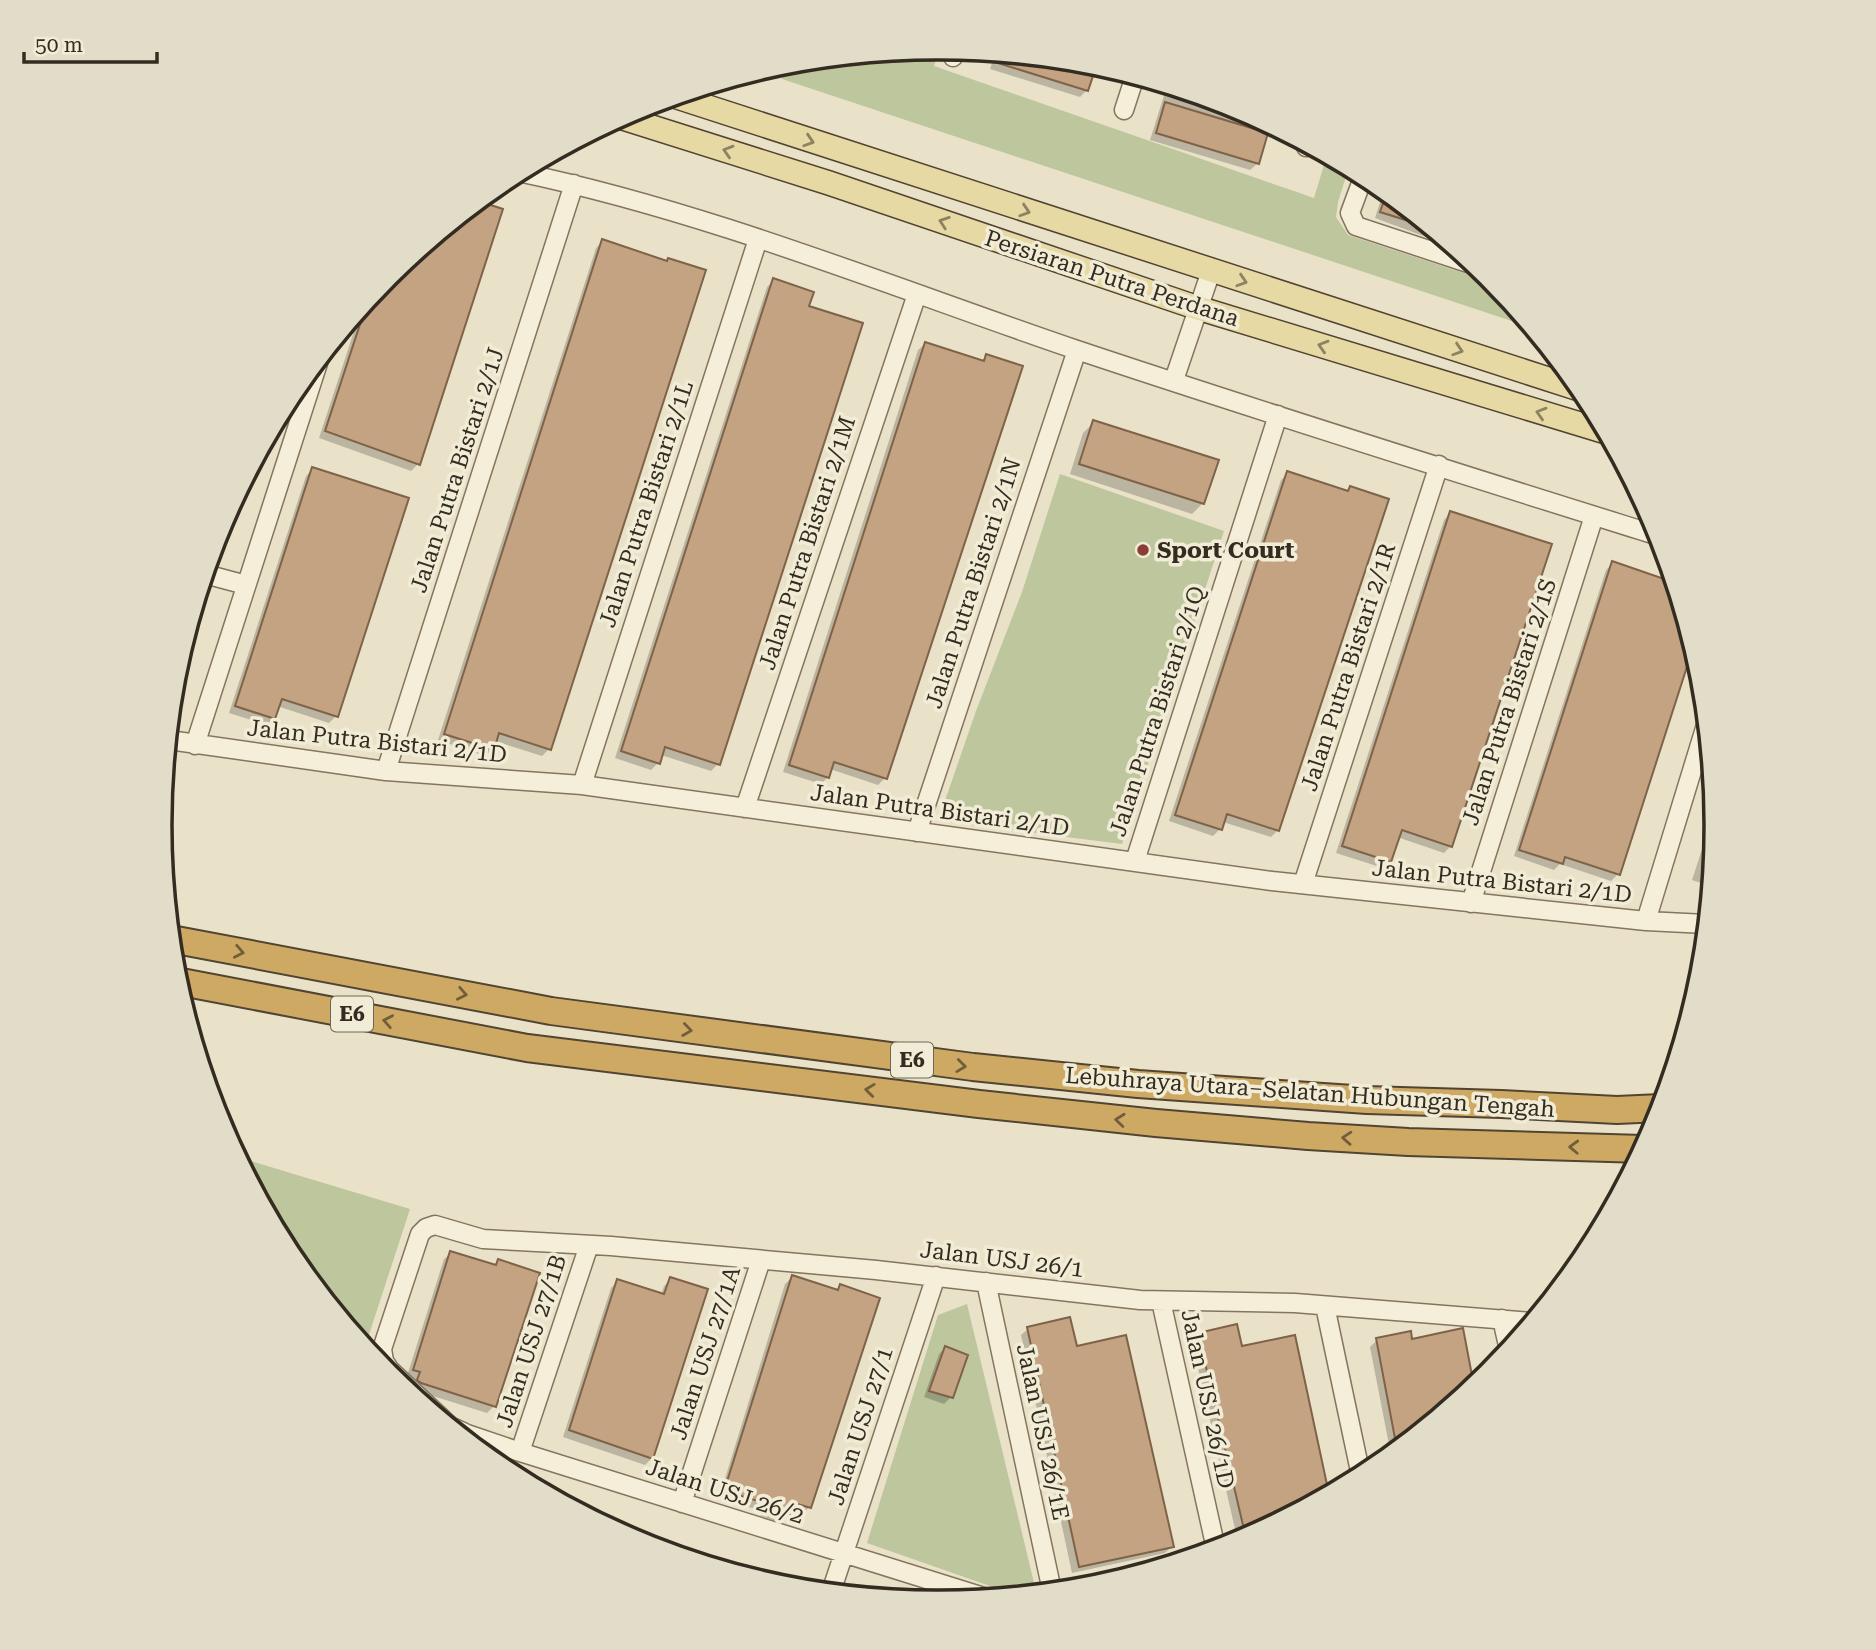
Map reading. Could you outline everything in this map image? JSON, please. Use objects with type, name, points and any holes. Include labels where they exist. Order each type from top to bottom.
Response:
[{"type":"highway","name":"Lebuhraya Utara–Selatan Hubungan Tengah","points":[[182,941],[551,1011],[973,1068],[1138,1084],[1367,1100],[1578,1109],[1649,1108]]},
{"type":"highway","name":"Lebuhraya Utara–Selatan Hubungan Tengah","points":[[189,984],[527,1048],[1156,1124],[1357,1139],[1632,1149]]},
{"type":"main road","name":"Persiaran Putra Perdana","points":[[689,101],[1563,384]]},
{"type":"main road","name":"Persiaran Putra Perdana","points":[[636,122],[829,183],[1198,308],[1592,428]]},
{"type":"street","points":[[1124,110],[1132,85]]},
{"type":"street","points":[[534,175],[574,184],[758,239],[1077,350],[1645,532]]},
{"type":"street","name":"Jalan Putra Bistari 2/1J","points":[[386,771],[574,184]]},
{"type":"street","points":[[1360,187],[1350,213],[1356,226],[1452,258]]},
{"type":"street","name":"Jalan Putra Bistari 2/1L","points":[[582,785],[758,239]]},
{"type":"street","points":[[1174,380],[1211,271]]},
{"type":"street","name":"Jalan Putra Bistari 2/1M","points":[[746,808],[917,294]]},
{"type":"street","name":"Jalan Putra Bistari 2/1N","points":[[917,832],[1077,350]]},
{"type":"street","points":[[195,745],[309,389]]},
{"type":"street","name":"Jalan Putra Bistari 2/1Q","points":[[1135,862],[1278,415]]},
{"type":"street","name":"Jalan Putra Bistari 2/1R","points":[[1303,884],[1439,465]]},
{"type":"street","name":"Jalan Putra Bistari 2/1S","points":[[1471,903],[1594,516]]},
{"type":"street","points":[[214,576],[246,585]]},
{"type":"street","name":"Jalan Putra Bistari 2/1D","points":[[177,742],[386,771],[582,785],[1303,884],[1646,921],[1697,924]]},
{"type":"street","points":[[1646,921],[1699,747]]},
{"type":"street","name":"Jalan USJ 26/1","points":[[382,1351],[420,1234],[435,1225],[483,1240],[589,1245],[761,1259],[1161,1301],[1325,1306],[1521,1321]]},
{"type":"street","name":"Jalan USJ 27/1B","points":[[520,1452],[589,1245]]},
{"type":"street","name":"Jalan USJ 27/1A","points":[[682,1503],[761,1259]]},
{"type":"street","name":"Jalan USJ 27/1","points":[[834,1583],[936,1276]]},
{"type":"street","name":"Jalan USJ 26/1E","points":[[986,1282],[1050,1582]]},
{"type":"street","name":"Jalan USJ 26/1D","points":[[1161,1301],[1214,1539]]},
{"type":"street","points":[[1325,1306],[1358,1464]]},
{"type":"street","points":[[1502,1319],[1506,1338]]},
{"type":"street","name":"Jalan USJ 26/2","points":[[482,1439],[960,1590]]},
{"type":"green space","points":[[936,60],[934,66],[1314,198],[1324,164],[1346,178],[1336,217],[1348,235],[1470,275],[1516,322],[782,79],[783,75],[789,74],[838,66]]},
{"type":"green space","points":[[1060,474],[1224,531],[1122,844],[938,821],[976,711],[1022,592]]},
{"type":"green space","points":[[250,1163],[410,1209],[368,1337],[302,1250]]},
{"type":"green space","points":[[967,1304],[1034,1584],[996,1588],[867,1543],[938,1315]]},
{"type":"building","points":[[993,62],[1093,76],[1088,91]]},
{"type":"building","points":[[1165,102],[1268,134],[1259,164],[1156,133]]},
{"type":"building","points":[[1383,203],[1407,220],[1380,212]]},
{"type":"building","points":[[490,205],[503,209],[420,465],[325,431],[362,320],[433,249],[472,218]]},
{"type":"building","points":[[602,239],[667,261],[668,258],[706,270],[551,750],[499,733],[494,750],[444,734]]},
{"type":"building","points":[[773,278],[814,292],[809,306],[863,323],[720,765],[665,747],[660,764],[621,751]]},
{"type":"building","points":[[925,342],[984,361],[986,354],[1023,366],[887,779],[834,762],[829,778],[789,765]]},
{"type":"building","points":[[1093,420],[1219,460],[1204,504],[1079,464]]},
{"type":"building","points":[[312,467],[409,498],[338,717],[282,699],[275,719],[235,706]]},
{"type":"building","points":[[1287,471],[1348,491],[1350,486],[1389,499],[1279,831],[1227,814],[1222,830],[1175,815]]},
{"type":"building","points":[[1450,511],[1552,544],[1452,847],[1402,830],[1391,862],[1342,846]]},
{"type":"building","points":[[1612,561],[1663,578],[1687,667],[1620,875],[1565,857],[1563,864],[1519,850]]},
{"type":"building","points":[[450,1251],[496,1265],[498,1259],[540,1273],[496,1407],[421,1383],[417,1380],[420,1372],[413,1370]]},
{"type":"building","points":[[792,1275],[838,1290],[840,1284],[880,1298],[811,1508],[794,1503],[789,1517],[766,1510],[768,1504],[724,1491]]},
{"type":"building","points":[[670,1277],[708,1289],[653,1459],[569,1430],[617,1279],[664,1294]]},
{"type":"building","points":[[1070,1317],[1077,1346],[1126,1335],[1174,1547],[1079,1567],[1027,1327]]},
{"type":"building","points":[[1237,1324],[1242,1346],[1295,1335],[1327,1484],[1277,1512],[1243,1527],[1198,1333]]},
{"type":"building","points":[[1463,1328],[1472,1373],[1443,1401],[1395,1438],[1376,1338],[1411,1331],[1412,1339]]},
{"type":"building","points":[[945,1346],[968,1355],[953,1398],[929,1391]]},
{"type":"place","name":"Sport Court","points":[[1143,550]]}]
